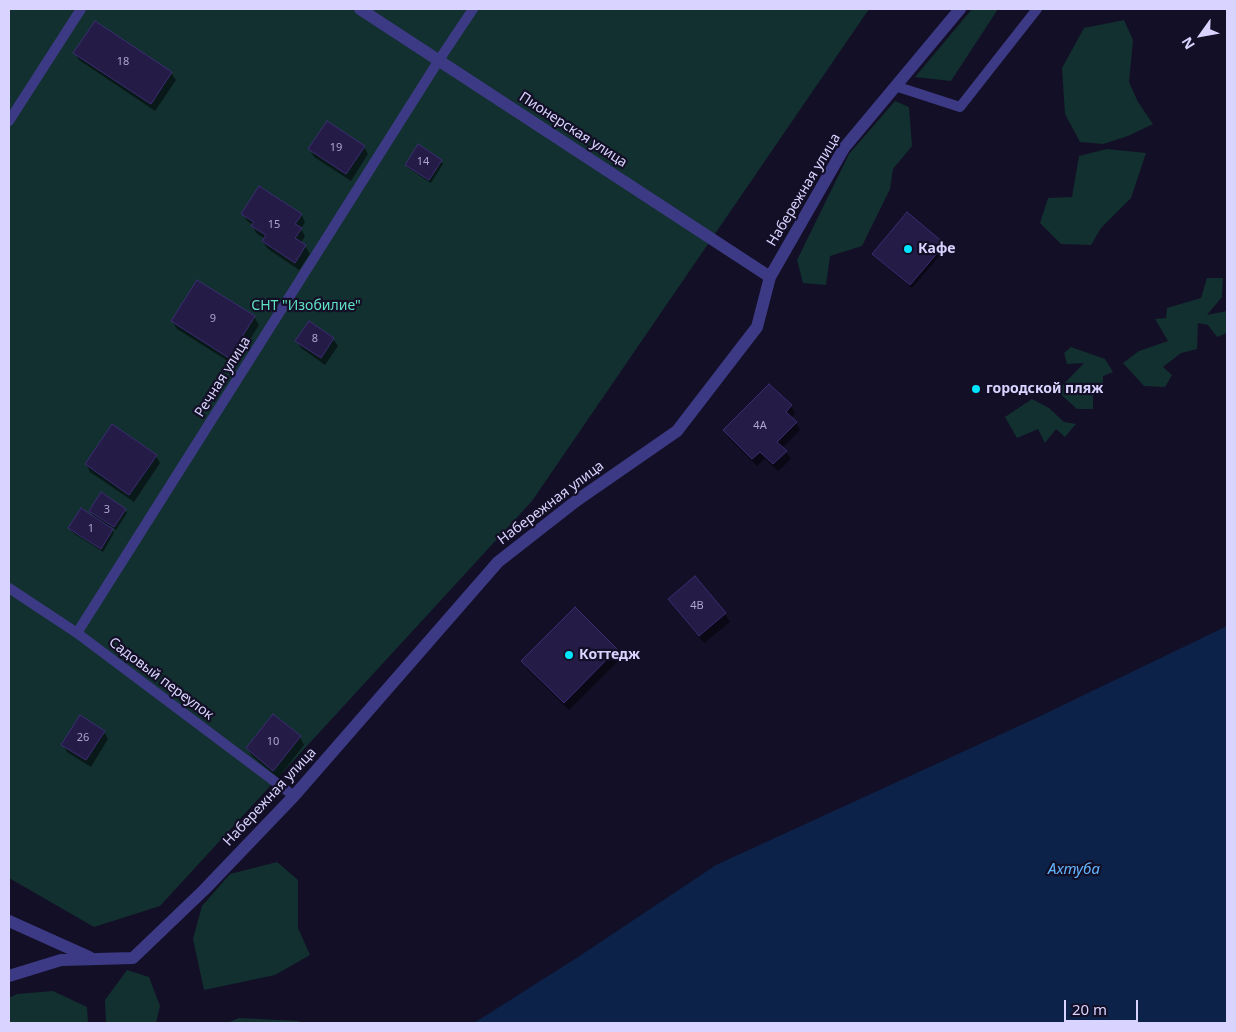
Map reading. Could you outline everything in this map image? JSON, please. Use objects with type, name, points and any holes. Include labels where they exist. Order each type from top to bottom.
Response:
[{"type":"street","name":"Пионерская улица","points":[[360,9],[770,277]]},
{"type":"street","name":"Набережная улица","points":[[9,976],[61,960],[133,958],[204,890],[294,796],[498,562],[576,501],[677,431],[757,327],[770,277],[844,148],[960,9]]},
{"type":"street","points":[[9,922],[92,958]]},
{"type":"lane","points":[[9,121],[81,9]]},
{"type":"lane","name":"Речная улица","points":[[76,633],[473,9]]},
{"type":"lane","points":[[895,86],[960,107],[1037,9]]},
{"type":"lane","name":"Садовый переулок","points":[[9,588],[76,633],[294,796]]},
{"type":"green space","name":"СНТ \"Изобилие\"","points":[[9,9],[869,9],[532,501],[160,906],[94,927],[9,878]]},
{"type":"green space","points":[[972,9],[998,9],[951,81],[915,77]]},
{"type":"green space","points":[[1124,20],[1133,40],[1129,82],[1138,102],[1153,124],[1128,136],[1103,144],[1080,142],[1065,114],[1062,68],[1084,28]]},
{"type":"green space","points":[[895,101],[909,107],[912,146],[893,169],[890,189],[862,246],[830,256],[826,285],[803,283],[797,260],[849,154]]},
{"type":"green space","points":[[1107,149],[1146,153],[1131,198],[1101,228],[1091,245],[1061,244],[1040,223],[1048,198],[1072,197],[1079,156]]},
{"type":"green space","points":[[1207,278],[1223,278],[1222,297],[1207,315],[1227,311],[1227,333],[1217,337],[1208,325],[1198,323],[1197,349],[1181,353],[1163,367],[1172,375],[1165,387],[1144,386],[1123,363],[1139,351],[1168,341],[1155,319],[1166,318],[1167,308],[1201,298]]},
{"type":"green space","points":[[1071,347],[1105,359],[1113,372],[1103,376],[1103,392],[1093,388],[1093,409],[1077,409],[1057,391],[1084,363],[1067,364],[1064,353]]},
{"type":"green space","points":[[1032,399],[1049,408],[1064,422],[1076,424],[1065,437],[1056,429],[1045,443],[1038,429],[1017,438],[1005,417]]},
{"type":"green space","points":[[277,862],[298,880],[298,928],[310,955],[275,975],[204,990],[193,939],[202,906],[230,874]]},
{"type":"green space","points":[[127,970],[149,977],[160,1006],[156,1023],[106,1023],[105,1000]]},
{"type":"green space","points":[[53,991],[87,1007],[88,1023],[9,1023],[9,998],[17,994]]},
{"type":"green space","points":[[239,1018],[300,1021],[298,1023],[227,1023]]},
{"type":"water","name":"Ахтуба","points":[[1227,626],[1227,1023],[474,1023],[578,957],[716,865],[1032,720]]},
{"type":"building","points":[[95,21],[172,72],[151,104],[73,53]]},
{"type":"building","points":[[327,121],[365,146],[346,174],[308,149]]},
{"type":"building","points":[[418,144],[442,160],[429,180],[405,165]]},
{"type":"building","points":[[259,186],[302,214],[295,224],[302,228],[295,238],[306,245],[295,263],[262,241],[266,235],[251,226],[254,222],[241,214]]},
{"type":"building","name":"Кафе","points":[[907,212],[945,244],[910,285],[872,254]]},
{"type":"building","points":[[197,280],[255,316],[229,358],[171,321]]},
{"type":"building","points":[[309,321],[334,338],[321,358],[295,341]]},
{"type":"building","points":[[769,384],[792,405],[786,412],[797,422],[777,442],[787,451],[773,464],[760,452],[752,459],[723,430]]},
{"type":"building","points":[[112,424],[157,455],[129,495],[85,464]]},
{"type":"building","points":[[101,492],[126,509],[114,527],[89,511]]},
{"type":"building","points":[[81,508],[113,529],[101,549],[68,528]]},
{"type":"building","points":[[695,576],[726,613],[699,636],[668,599]]},
{"type":"building","name":"Коттедж","points":[[575,607],[617,649],[564,703],[521,661]]},
{"type":"building","points":[[273,714],[301,736],[273,771],[246,748]]},
{"type":"building","points":[[80,715],[105,731],[86,760],[61,745]]},
{"type":"place","name":"Кафе","points":[[908,249]]},
{"type":"place","name":"городской пляж","points":[[976,389]]},
{"type":"place","name":"Коттедж","points":[[569,655]]}]
